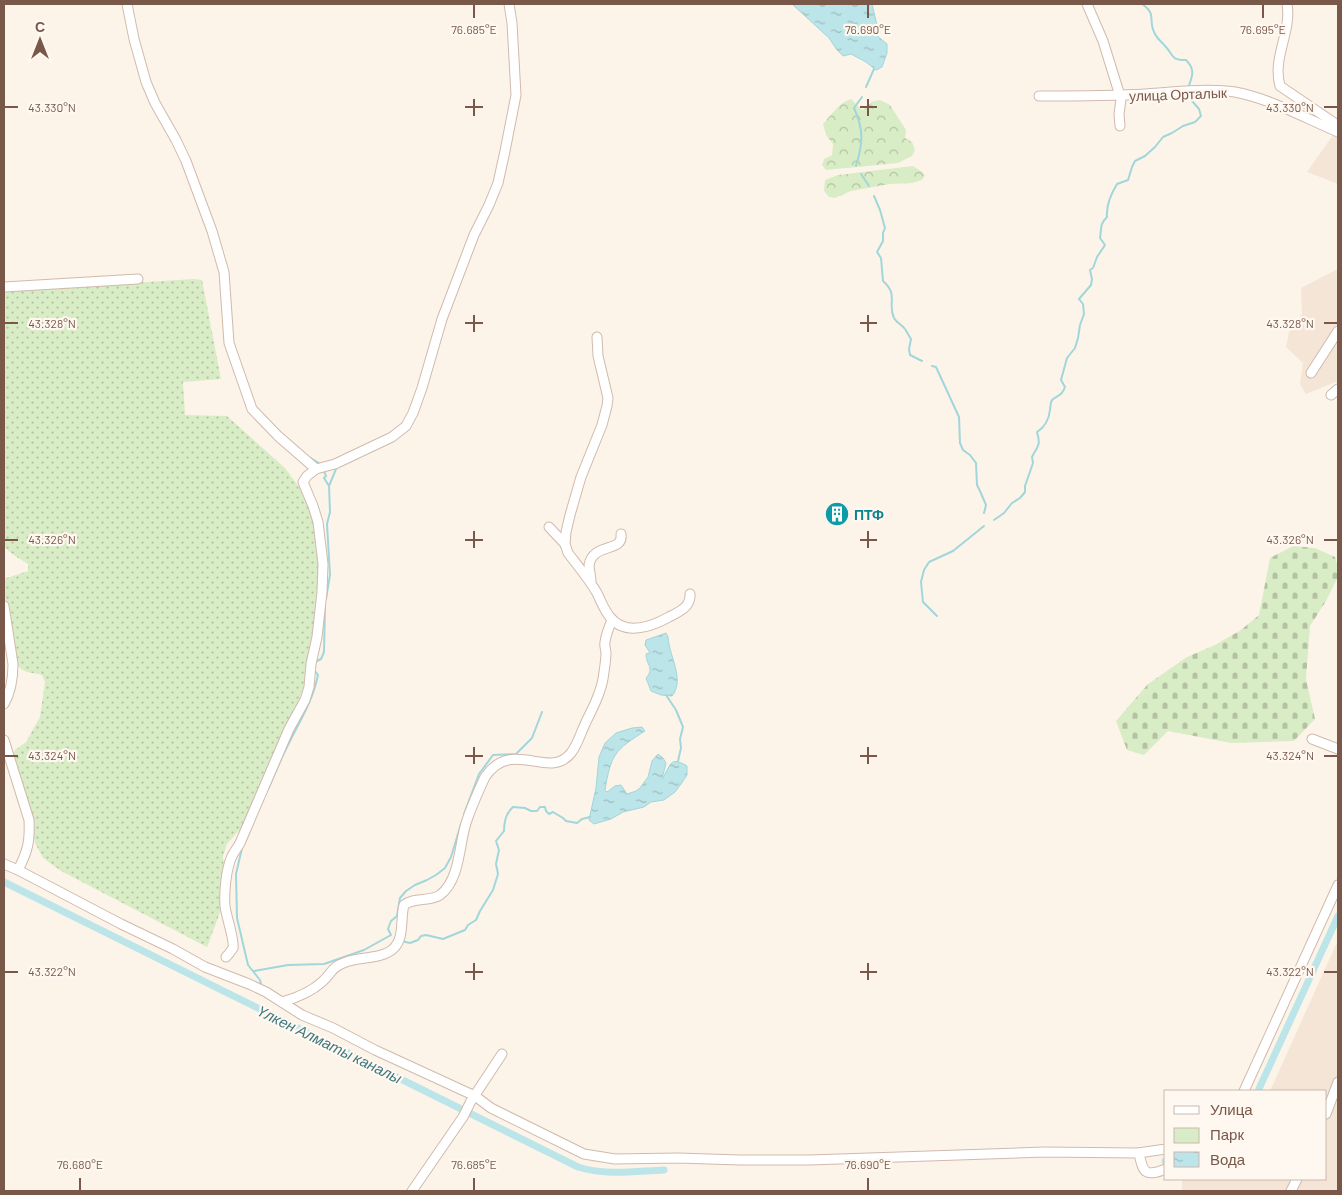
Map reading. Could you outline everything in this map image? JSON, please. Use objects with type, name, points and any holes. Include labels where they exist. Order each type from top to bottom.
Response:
[{"type":"street","points":[[126,4],[146,82],[186,161],[212,231],[224,272],[229,343],[252,409],[278,436],[316,469]]},
{"type":"street","points":[[226,958],[233,948],[225,906],[225,888],[232,858],[289,729],[305,700],[309,687],[311,664],[317,637],[323,564],[318,522],[303,482],[316,469],[335,464],[392,437],[406,426],[413,413],[442,319],[474,235],[495,190],[505,151],[516,95],[510,4]]},
{"type":"street","points":[[1087,4],[1103,41],[1120,95],[1120,126]]},
{"type":"street","points":[[1287,4],[1288,20],[1278,57],[1280,86],[1333,122],[1338,128]]},
{"type":"street","name":"улица Орталык","points":[[1039,96],[1120,95],[1195,91],[1237,92],[1271,102],[1338,132]]},
{"type":"street","points":[[4,287],[138,279]]},
{"type":"street","points":[[1311,373],[1338,331]]},
{"type":"street","points":[[565,544],[568,523],[581,477],[602,425],[607,406],[608,398],[598,356],[597,337]]},
{"type":"street","points":[[1331,395],[1338,389]]},
{"type":"street","points":[[549,527],[565,544],[568,553],[591,584],[608,616],[623,627],[635,629],[646,627],[668,618],[686,607],[690,594]]},
{"type":"street","points":[[591,584],[589,567],[591,560],[599,550],[620,542],[621,534]]},
{"type":"street","points":[[4,606],[13,672],[4,704]]},
{"type":"street","points":[[282,1002],[300,996],[322,982],[332,969],[339,965],[385,954],[393,949],[399,941],[404,905],[415,900],[438,896],[447,887],[453,876],[465,825],[488,772],[500,762],[506,760],[513,759],[547,763],[561,761],[570,753],[600,694],[606,651],[604,644],[612,620]]},
{"type":"street","points":[[1312,739],[1338,748]]},
{"type":"street","points":[[4,740],[29,820],[26,853],[18,870]]},
{"type":"street","points":[[4,864],[205,966],[249,984],[302,1015],[334,1028],[584,1154],[604,1158],[787,1160],[1044,1152],[1140,1153],[1164,1149]]},
{"type":"street","points":[[1244,1090],[1338,885]]},
{"type":"street","points":[[300,996],[302,1015]]},
{"type":"street","points":[[412,1191],[463,1117],[502,1054]]},
{"type":"street","points":[[1327,1111],[1338,1082]]},
{"type":"street","points":[[1140,1153],[1142,1168],[1145,1172],[1150,1174],[1164,1170]]},
{"type":"shaded area","points":[[1338,128],[1338,184],[1307,172]]},
{"type":"shaded area","points":[[1338,269],[1338,381],[1306,394],[1300,384],[1303,363],[1286,347],[1289,332],[1302,314],[1301,288]]},
{"type":"shaded area","points":[[1338,940],[1338,1191],[1182,1191],[1182,1180],[1327,1180],[1327,1090],[1270,1090]]},
{"type":"green space","points":[[851,99],[862,110],[871,102],[880,100],[890,105],[906,130],[905,138],[912,142],[915,150],[912,156],[898,163],[826,170],[822,165],[824,159],[832,155],[833,144],[826,135],[823,124],[839,106]]},
{"type":"green space","points":[[913,166],[925,175],[922,180],[851,191],[835,198],[829,197],[824,191],[825,180],[838,175]]},
{"type":"green space","points":[[202,280],[221,379],[183,382],[185,415],[227,416],[285,468],[302,491],[312,517],[320,563],[315,622],[304,686],[292,718],[241,828],[227,844],[223,856],[225,876],[221,910],[207,947],[61,871],[43,858],[35,843],[30,816],[12,757],[15,750],[26,742],[40,717],[45,682],[42,675],[22,670],[17,662],[9,626],[4,579],[28,571],[28,564],[4,547],[4,291]]},
{"type":"green space","points":[[1293,546],[1315,548],[1335,557],[1338,567],[1338,577],[1310,626],[1306,679],[1315,719],[1294,741],[1231,743],[1168,731],[1144,755],[1127,750],[1116,721],[1148,684],[1187,657],[1215,645],[1241,630],[1259,615],[1270,558]]},
{"type":"water","points":[[792,4],[872,4],[877,25],[875,34],[887,44],[887,53],[882,67],[876,70],[851,54],[843,56],[829,38]]},
{"type":"water","points":[[666,633],[677,678],[677,684],[672,696],[661,695],[651,691],[646,678],[649,675],[650,669],[646,654],[650,653],[645,645],[646,640]]},
{"type":"water","points":[[642,727],[645,731],[627,743],[616,754],[612,761],[605,790],[607,792],[615,786],[621,785],[627,794],[636,791],[648,777],[652,761],[658,754],[666,763],[662,779],[669,766],[674,762],[687,766],[687,775],[675,792],[664,800],[651,802],[644,807],[623,812],[611,819],[594,824],[589,820],[596,788],[599,757],[605,743],[616,733]]},
{"type":"waterway","points":[[1142,4],[1150,11],[1153,29],[1157,38],[1173,56],[1177,59],[1186,60],[1191,67],[1192,77],[1188,88]]},
{"type":"waterway","points":[[866,87],[874,69]]},
{"type":"waterway","points":[[856,166],[860,150],[861,130],[854,108],[862,97]]},
{"type":"waterway","points":[[994,520],[1004,513],[1025,492],[1025,486],[1033,463],[1032,457],[1039,443],[1037,432],[1048,420],[1052,400],[1062,393],[1065,387],[1061,380],[1067,358],[1075,348],[1084,314],[1083,304],[1079,299],[1091,285],[1090,270],[1093,268],[1097,257],[1105,245],[1100,238],[1101,227],[1107,217],[1108,204],[1113,192],[1117,184],[1128,180],[1135,161],[1145,156],[1163,137],[1195,122],[1201,116],[1199,109],[1192,101]]},
{"type":"waterway","points":[[861,174],[869,186]]},
{"type":"waterway","points":[[874,196],[885,228],[883,241],[877,252],[881,258],[883,281],[888,286],[892,295],[892,313],[911,339],[910,355],[922,361]]},
{"type":"waterway","points":[[932,366],[936,367],[959,417],[960,443],[963,450],[976,463],[977,485],[986,505],[984,513]]},
{"type":"waterway","points":[[309,457],[322,465]]},
{"type":"waterway","points":[[326,599],[330,575],[327,524],[330,512],[329,486],[336,469],[335,466]]},
{"type":"waterway","points":[[324,471],[326,476],[324,478],[329,486]]},
{"type":"waterway","points":[[937,616],[923,602],[921,582],[924,570],[929,562],[953,551],[984,526]]},
{"type":"waterway","points":[[315,662],[321,659],[324,652],[325,604]]},
{"type":"waterway","points":[[268,789],[283,754],[310,702],[318,675],[315,671]]},
{"type":"waterway","points":[[666,695],[676,710],[683,727],[678,761]]},
{"type":"waterway","points":[[464,814],[479,774],[493,755],[516,754],[532,738],[542,712]]},
{"type":"waterway","points":[[401,941],[410,943],[426,935],[443,939],[465,930],[468,925],[476,920],[493,890],[498,874],[496,864],[499,850],[496,841],[504,831],[506,818],[513,807],[525,808],[531,811],[537,811],[540,807],[545,807],[549,814],[553,812],[566,821],[577,823],[582,819],[590,817]]},
{"type":"waterway","points":[[254,971],[288,965],[324,964],[364,950],[391,935],[388,929],[391,921],[397,916],[400,898],[406,891],[445,868],[451,857],[461,824]]},
{"type":"waterway","points":[[245,842],[250,830]]},
{"type":"waterway","points":[[242,848],[236,874],[237,918],[248,965],[261,984]]},
{"type":"waterway","name":"Үлкен Алматы каналы","points":[[4,882],[578,1167],[610,1172],[664,1170]]},
{"type":"waterway","name":"Үлкен Алматы каналы","points":[[1258,1090],[1338,916]]},
{"type":"place","name":"ПТФ","points":[[837,514]]}]
